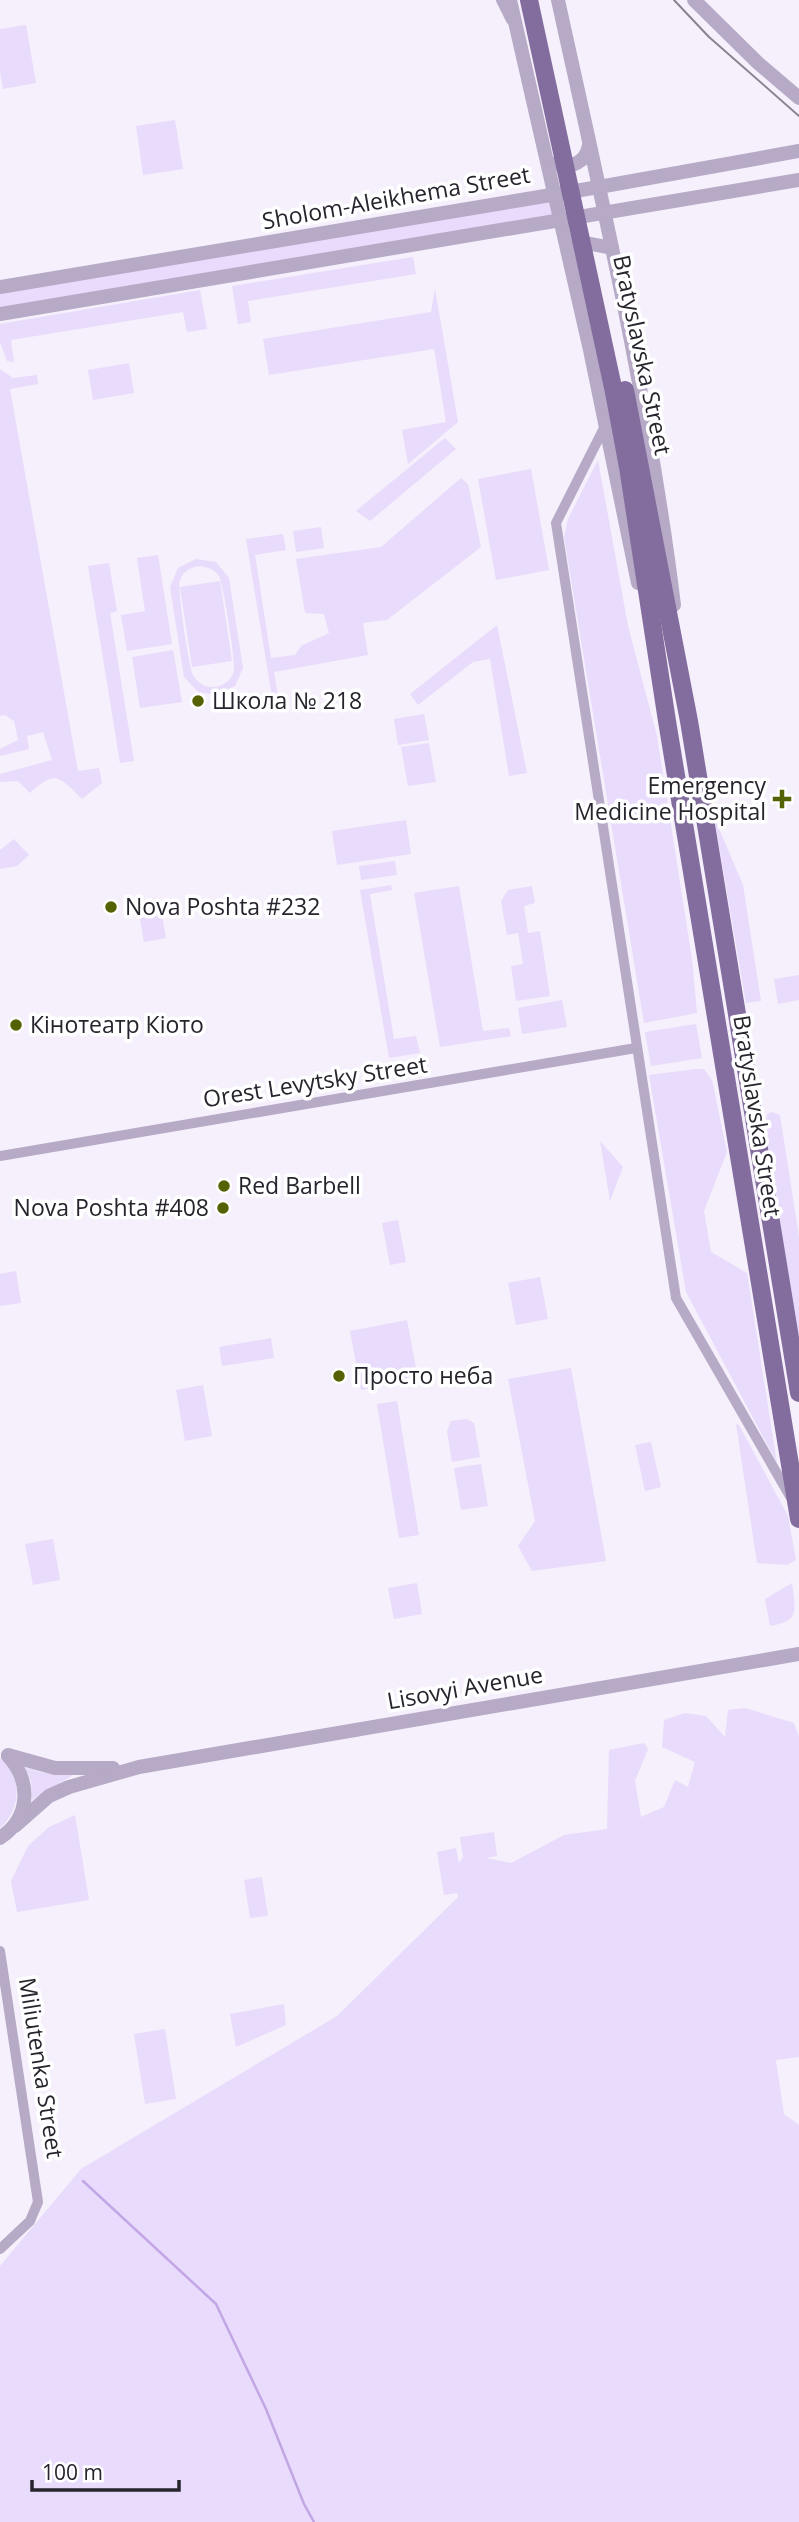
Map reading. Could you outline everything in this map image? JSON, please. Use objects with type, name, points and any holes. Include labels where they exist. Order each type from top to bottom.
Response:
[{"type":"main road","name":"Bratyslavska Street","points":[[529,0],[620,391],[628,467],[667,721],[798,1514]]},
{"type":"main road","name":"Bratyslavska Street","points":[[540,0],[689,721],[799,1392]]},
{"type":"street","name":"Bratyslavska Street","points":[[501,0],[516,30]]},
{"type":"street","name":"Bratyslavska Street","points":[[510,0],[605,426],[667,721]]},
{"type":"street","name":"Bratyslavska Street","points":[[558,0],[600,187],[663,519],[689,721]]},
{"type":"street","points":[[694,0],[758,63],[799,98]]},
{"type":"street","points":[[545,157],[555,164],[579,163],[587,155],[589,143]]},
{"type":"street","name":"Sholom-Aleikhema Street","points":[[0,286],[600,187],[799,151]]},
{"type":"street","points":[[0,314],[799,180]]},
{"type":"street","points":[[568,260],[569,252],[577,245],[597,243],[612,248]]},
{"type":"street","points":[[605,426],[556,523],[676,1298],[798,1514]]},
{"type":"street","name":"Orest Levytsky Street","points":[[0,1156],[636,1048]]},
{"type":"street","name":"Lisovyi Avenue","points":[[8,1832],[49,1797],[69,1787],[139,1767],[799,1654]]},
{"type":"street","points":[[0,1849],[25,1802],[25,1787],[20,1772],[3,1752]]},
{"type":"street","name":"Lisovyi Avenue","points":[[3,1752],[55,1768],[139,1767]]},
{"type":"street","name":"Miliutenka Street","points":[[0,1951],[38,2205],[34,2215],[0,2249]]},
{"type":"shaded area","points":[[26,25],[36,83],[3,89],[0,29]]},
{"type":"shaded area","points":[[175,120],[183,169],[143,175],[136,126]]},
{"type":"shaded area","points":[[553,194],[559,220],[0,314],[0,289]]},
{"type":"shaded area","points":[[413,257],[416,274],[248,301],[251,322],[238,324],[232,286]]},
{"type":"shaded area","points":[[435,289],[458,422],[408,464],[402,430],[446,422],[434,349],[269,375],[263,339],[431,312]]},
{"type":"shaded area","points":[[200,290],[207,329],[187,332],[183,312],[11,340],[14,362],[7,361],[0,342],[0,324]]},
{"type":"shaded area","points":[[129,363],[134,393],[93,400],[88,370]]},
{"type":"shaded area","points":[[0,369],[13,378],[37,375],[38,384],[10,389],[78,771],[99,768],[102,783],[82,799],[68,785],[57,779],[46,781],[30,793],[18,781],[0,782],[0,774],[52,760],[43,732],[27,736],[29,749],[0,756],[0,749],[18,740],[14,721],[5,715],[0,716]]},
{"type":"shaded area","points":[[445,438],[456,449],[370,521],[356,511]]},
{"type":"shaded area","points":[[598,460],[628,626],[657,736],[692,959],[697,1013],[644,1023],[564,537],[568,519]]},
{"type":"shaded area","points":[[531,469],[549,570],[496,580],[478,479]]},
{"type":"shaded area","points":[[461,478],[468,484],[481,547],[387,620],[363,623],[368,655],[274,672],[278,696],[272,697],[246,539],[283,534],[286,550],[255,555],[271,658],[295,655],[301,646],[329,633],[324,614],[305,613],[296,559],[381,547]]},
{"type":"shaded area","points":[[321,527],[324,548],[296,552],[293,531]]},
{"type":"shaded area","points":[[158,555],[172,644],[127,651],[121,615],[145,611],[137,558]]},
{"type":"shaded area","points":[[196,559],[216,562],[229,578],[243,668],[235,686],[217,695],[198,692],[184,677],[170,587],[178,568]],"holes":[[[203,566],[219,576],[233,653],[233,674],[224,684],[215,687],[202,685],[193,675],[180,598],[180,580],[183,574],[191,568]]]},
{"type":"shaded area","points":[[109,563],[117,611],[110,613],[134,761],[120,763],[88,566]]},
{"type":"shaded area","points":[[220,581],[232,661],[192,667],[180,587]]},
{"type":"shaded area","points":[[497,625],[527,773],[509,776],[490,659],[473,662],[418,705],[410,694]]},
{"type":"shaded area","points":[[173,650],[182,702],[140,708],[132,657]]},
{"type":"shaded area","points":[[424,714],[429,740],[398,745],[394,719]]},
{"type":"shaded area","points":[[429,743],[436,782],[408,786],[401,747]]},
{"type":"shaded area","points":[[714,817],[743,885],[761,1001],[746,1003]]},
{"type":"shaded area","points":[[406,820],[411,854],[337,865],[332,831]]},
{"type":"shaded area","points":[[14,839],[29,855],[17,866],[0,869],[0,850]]},
{"type":"shaded area","points":[[395,861],[397,875],[361,880],[359,866]]},
{"type":"shaded area","points":[[391,885],[392,890],[370,894],[394,1039],[416,1036],[420,1053],[389,1058],[360,890]]},
{"type":"shaded area","points":[[459,886],[483,1031],[509,1028],[511,1036],[440,1047],[414,893]]},
{"type":"shaded area","points":[[532,886],[535,903],[524,906],[528,933],[540,931],[550,996],[516,1001],[511,966],[523,964],[518,933],[507,935],[501,901],[508,890]]},
{"type":"shaded area","points":[[159,898],[166,938],[144,942],[137,902]]},
{"type":"shaded area","points":[[799,975],[799,1000],[778,1004],[774,979]]},
{"type":"shaded area","points":[[562,1000],[567,1027],[522,1034],[518,1008]]},
{"type":"shaded area","points":[[696,1024],[702,1058],[651,1066],[645,1032]]},
{"type":"shaded area","points":[[704,1069],[712,1080],[727,1152],[704,1211],[711,1252],[747,1273],[777,1463],[686,1292],[649,1075]]},
{"type":"shaded area","points":[[772,1112],[780,1115],[799,1237],[799,1348],[765,1127],[767,1114]]},
{"type":"shaded area","points":[[600,1141],[623,1167],[610,1201]]},
{"type":"shaded area","points":[[398,1220],[406,1262],[390,1265],[382,1223]]},
{"type":"shaded area","points":[[16,1271],[21,1303],[0,1306],[0,1274]]},
{"type":"shaded area","points":[[540,1277],[548,1319],[516,1325],[508,1283]]},
{"type":"shaded area","points":[[407,1320],[418,1379],[361,1390],[350,1331]]},
{"type":"shaded area","points":[[271,1338],[274,1358],[222,1366],[219,1347]]},
{"type":"shaded area","points":[[571,1368],[606,1561],[532,1571],[518,1546],[535,1521],[508,1379]]},
{"type":"shaded area","points":[[203,1385],[212,1436],[185,1441],[176,1390]]},
{"type":"shaded area","points":[[397,1401],[419,1535],[399,1538],[377,1404]]},
{"type":"shaded area","points":[[466,1419],[474,1423],[480,1457],[452,1462],[447,1431],[451,1421]]},
{"type":"shaded area","points":[[736,1424],[739,1425],[788,1516],[796,1560],[787,1565],[757,1563]]},
{"type":"shaded area","points":[[651,1442],[661,1487],[645,1491],[635,1445]]},
{"type":"shaded area","points":[[481,1464],[488,1506],[461,1510],[454,1468]]},
{"type":"shaded area","points":[[53,1539],[60,1580],[33,1585],[25,1544]]},
{"type":"shaded area","points":[[417,1583],[422,1614],[394,1619],[388,1588]]},
{"type":"shaded area","points":[[792,1583],[794,1608],[791,1618],[770,1626],[765,1599]]},
{"type":"shaded area","points":[[745,1708],[794,1723],[799,1737],[799,2057],[776,2060],[784,2114],[799,2125],[799,2522],[0,2522],[0,2266],[81,2169],[337,2016],[458,1897],[457,1893],[444,1895],[437,1852],[456,1848],[459,1863],[463,1857],[460,1837],[494,1832],[497,1856],[486,1858],[511,1863],[564,1835],[607,1829],[609,1750],[644,1743],[648,1749],[635,1781],[641,1817],[664,1807],[675,1780],[688,1787],[695,1762],[662,1747],[664,1720],[685,1713],[706,1716],[725,1737],[728,1710]]},
{"type":"shaded area","points":[[0,1758],[12,1775],[16,1793],[12,1811],[0,1828]]},
{"type":"shaded area","points":[[24,1767],[44,1773],[73,1775],[32,1800],[31,1781]]},
{"type":"shaded area","points":[[75,1815],[89,1900],[17,1912],[11,1881],[28,1846],[49,1827]]},
{"type":"shaded area","points":[[262,1877],[268,1916],[250,1918],[244,1880]]},
{"type":"shaded area","points":[[284,2004],[286,2025],[236,2047],[230,2014]]},
{"type":"shaded area","points":[[165,2029],[176,2099],[145,2104],[134,2034]]},
{"type":"waterway","points":[[83,2181],[216,2304],[266,2409],[304,2504],[314,2522]]},
{"type":"tram line","points":[[674,0],[709,37],[799,116]]},
{"type":"place","name":"Школа № 218","points":[[198,701]]},
{"type":"place","name":"Emergency Medicine Hospital","points":[[782,799]]},
{"type":"place","name":"Nova Poshta #232","points":[[111,907]]},
{"type":"place","name":"Кінотеатр Кіото","points":[[16,1025]]},
{"type":"place","name":"Red Barbell","points":[[224,1186]]},
{"type":"place","name":"Nova Poshta #408","points":[[223,1208]]},
{"type":"place","name":"Просто неба","points":[[339,1376]]}]
